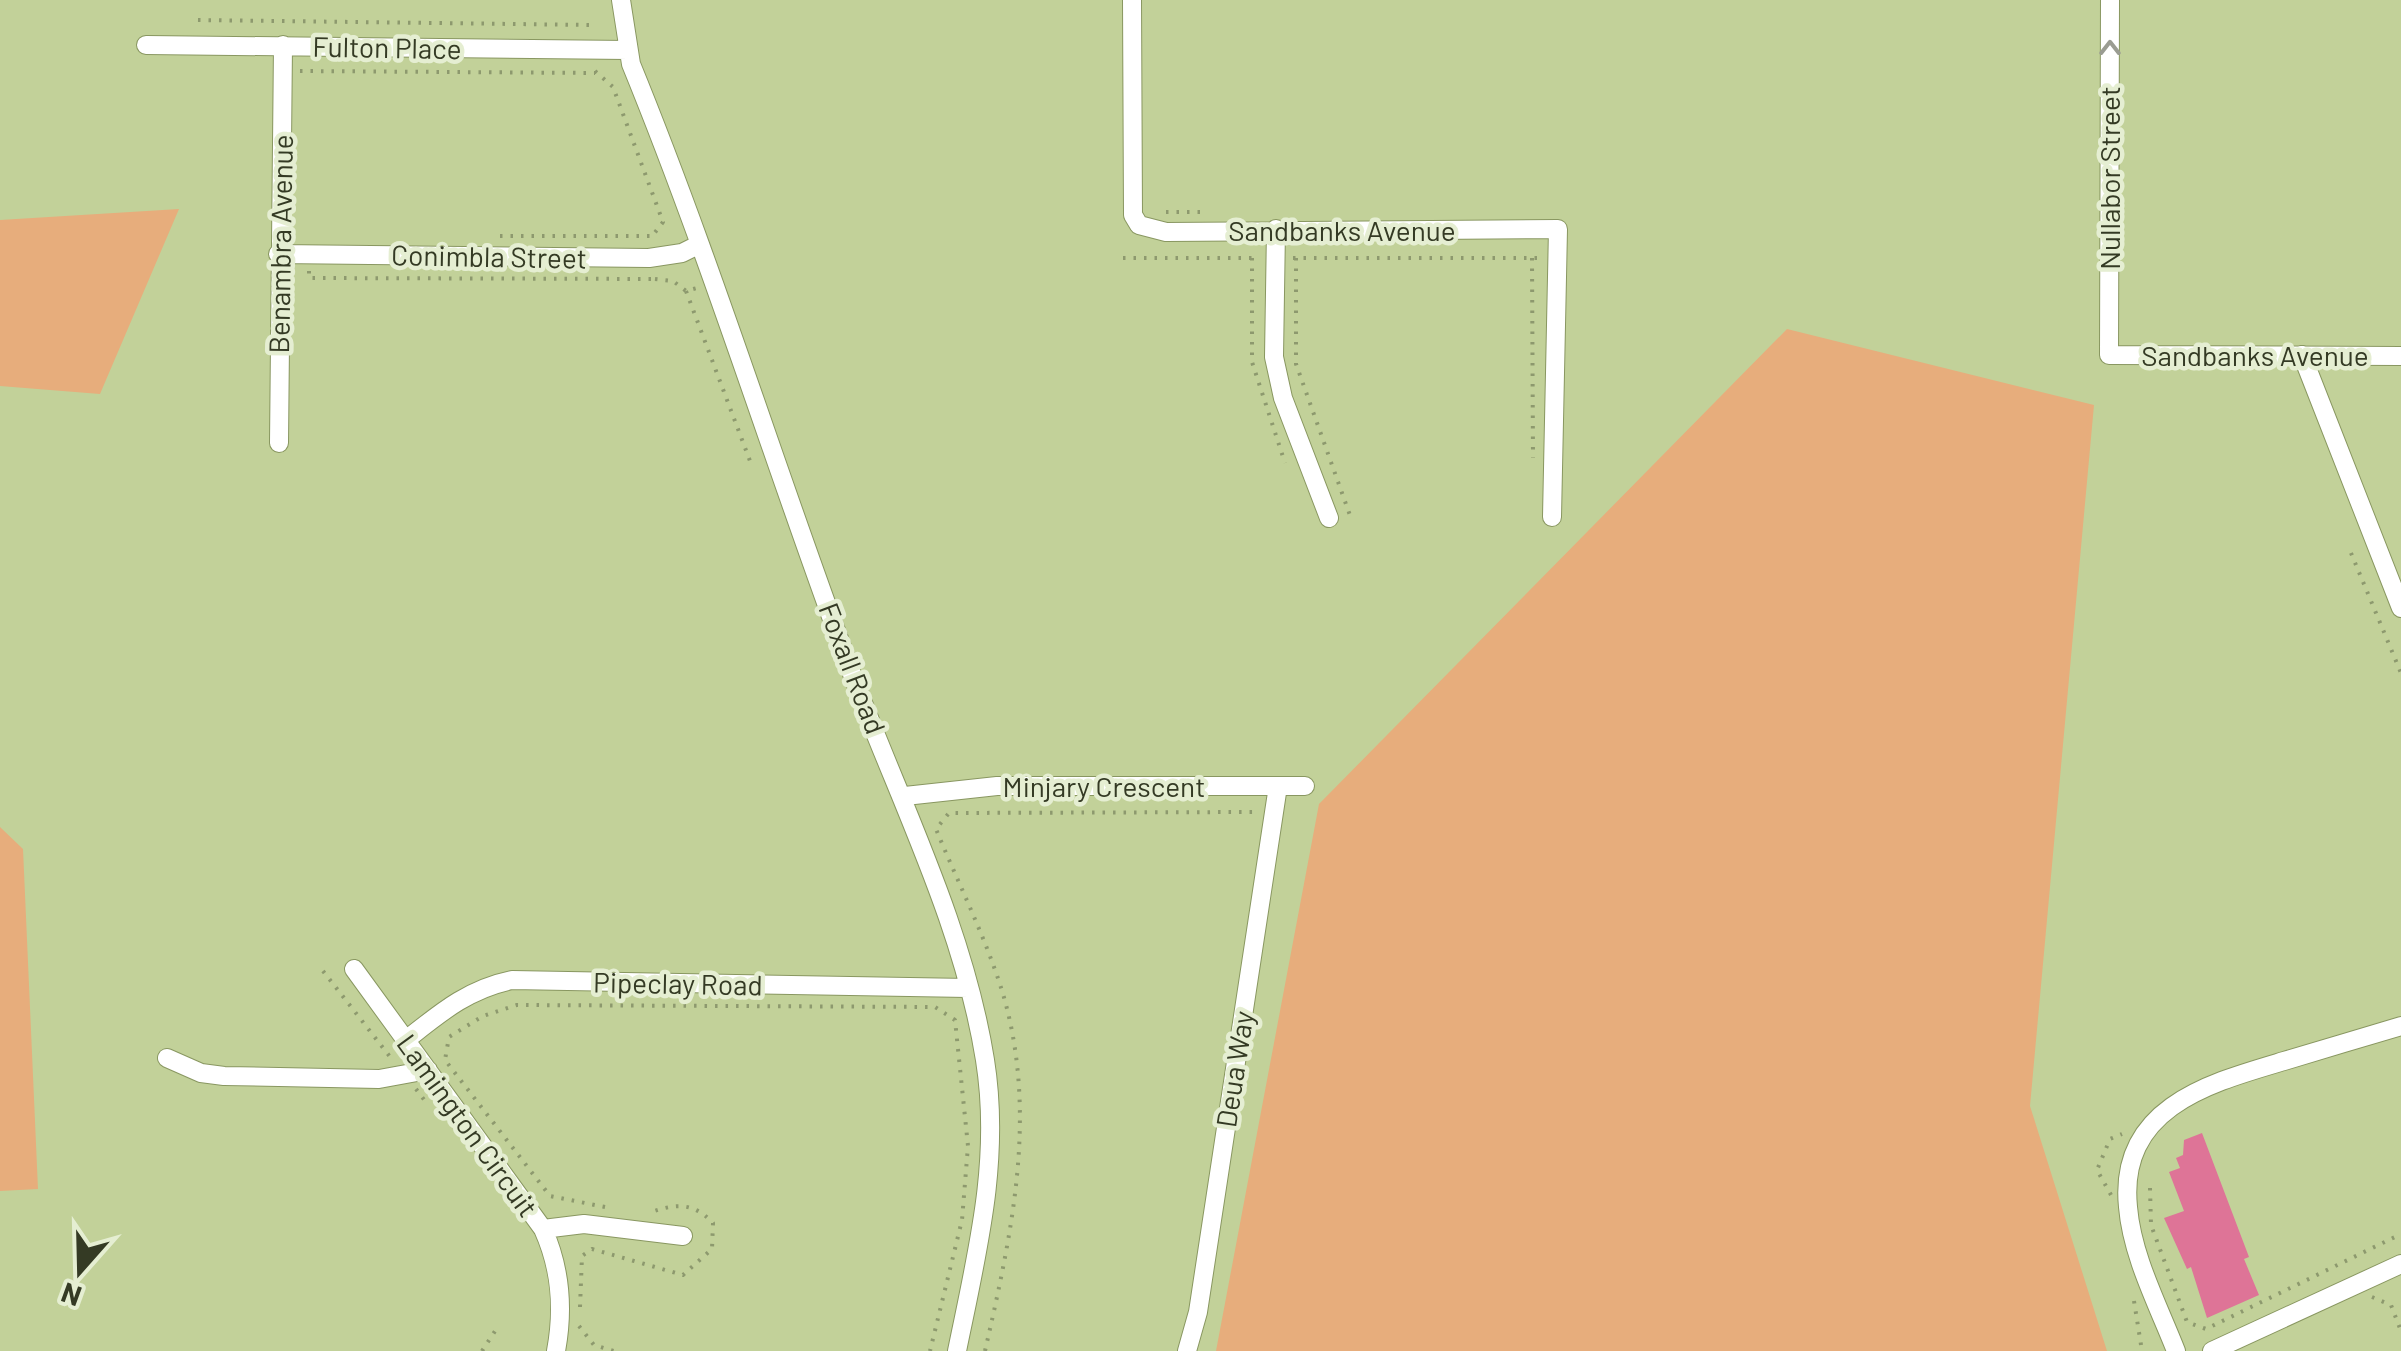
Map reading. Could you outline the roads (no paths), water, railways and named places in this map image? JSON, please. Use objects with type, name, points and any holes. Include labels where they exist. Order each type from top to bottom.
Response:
[{"type":"street","name":"Foxall Road","points":[[621,0],[628,50],[857,686],[905,796],[968,988],[985,1059],[990,1184],[957,1351]]},
{"type":"street","name":"Sandbanks Avenue","points":[[1132,0],[1133,215],[1139,225],[1150,230],[1558,229],[1552,517]]},
{"type":"street","name":"Nullabor Street","points":[[2108,355],[2110,0]]},
{"type":"street","name":"Fulton Place","points":[[146,45],[628,50]]},
{"type":"street","name":"Benambra Avenue","points":[[278,443],[283,46]]},
{"type":"street","points":[[1276,229],[1274,357],[1283,398],[1329,518]]},
{"type":"street","name":"Conimbla Street","points":[[278,254],[653,258],[682,253],[698,245]]},
{"type":"street","name":"Sandbanks Avenue","points":[[2108,355],[2401,356]]},
{"type":"street","points":[[2302,355],[2394,571],[2401,608]]},
{"type":"street","name":"Minjary Crescent","points":[[905,796],[997,786],[1305,786]]},
{"type":"street","name":"Deua Way","points":[[1187,1351],[1198,1312],[1278,786]]},
{"type":"street","name":"Lamington Circuit","points":[[354,969],[543,1229],[560,1287],[556,1351]]},
{"type":"street","name":"Pipeclay Road","points":[[406,1040],[456,1000],[484,986],[512,980],[968,988]]},
{"type":"street","points":[[2176,1351],[2133,1239],[2127,1204],[2132,1164],[2158,1118],[2194,1089],[2401,1026]]},
{"type":"street","points":[[167,1058],[200,1073],[224,1076],[408,1077],[428,1070]]},
{"type":"street","points":[[543,1229],[584,1224],[683,1236]]},
{"type":"street","points":[[2212,1351],[2400,1266]]}]
